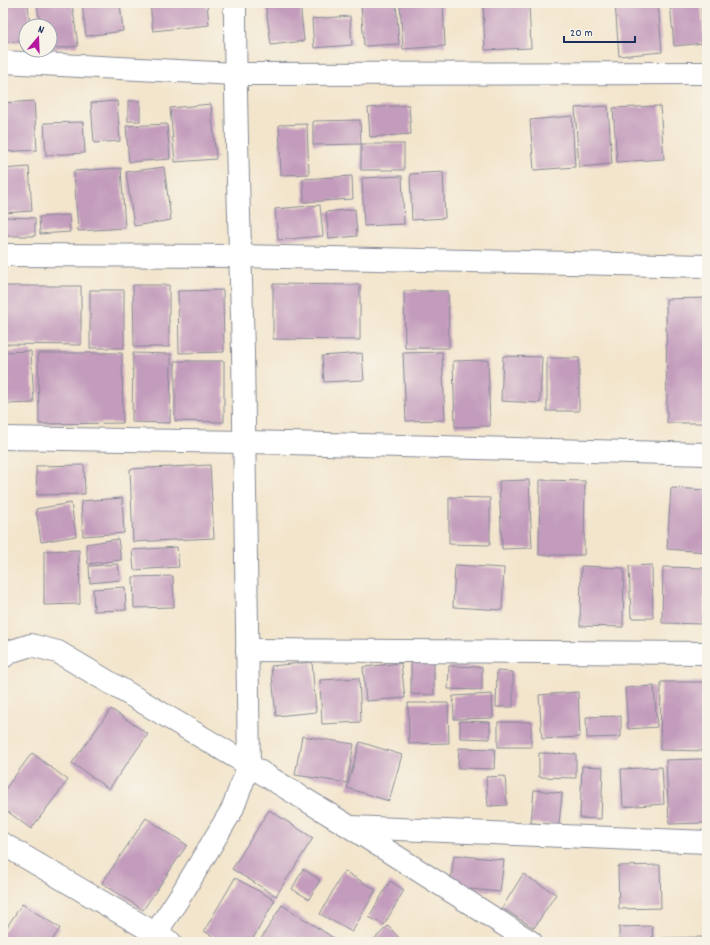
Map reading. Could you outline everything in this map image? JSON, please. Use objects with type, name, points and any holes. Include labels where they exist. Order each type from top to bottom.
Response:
[{"type":"street","points":[[3,844],[159,939],[184,890],[232,810],[249,765],[245,442],[235,74],[235,3]]},
{"type":"street","points":[[3,62],[235,74],[707,73]]},
{"type":"street","points":[[3,255],[241,256],[707,266]]},
{"type":"street","points":[[3,438],[245,442],[707,454]]},
{"type":"street","points":[[3,657],[12,651],[31,645],[58,652],[249,765],[531,942]]},
{"type":"street","points":[[247,650],[707,652]]},
{"type":"street","points":[[350,827],[707,842]]},
{"type":"building","points":[[3,3],[28,3],[29,18],[18,18],[18,42],[3,43]]},
{"type":"building","points":[[37,3],[72,3],[78,46],[58,48],[58,18],[39,18]]},
{"type":"building","points":[[82,3],[120,3],[123,31],[86,36]]},
{"type":"building","points":[[150,3],[207,3],[209,25],[153,31]]},
{"type":"building","points":[[300,3],[304,41],[271,45],[266,7]]},
{"type":"building","points":[[361,3],[396,3],[399,44],[364,46]]},
{"type":"building","points":[[400,3],[443,3],[445,46],[403,49]]},
{"type":"building","points":[[483,3],[529,3],[531,48],[485,50]]},
{"type":"building","points":[[615,3],[658,3],[662,52],[619,56]]},
{"type":"building","points":[[670,3],[701,3],[704,43],[674,46]]},
{"type":"building","points":[[350,16],[352,45],[314,48],[312,19]]},
{"type":"building","points":[[34,101],[37,150],[3,152],[3,103]]},
{"type":"building","points":[[117,101],[120,141],[94,143],[91,103]]},
{"type":"building","points":[[128,101],[140,101],[140,121],[128,121]]},
{"type":"building","points":[[211,104],[216,159],[175,162],[170,108]]},
{"type":"building","points":[[409,105],[411,134],[370,137],[368,108]]},
{"type":"building","points":[[608,106],[612,164],[579,167],[575,108]]},
{"type":"building","points":[[660,106],[664,159],[617,162],[613,108]]},
{"type":"building","points":[[572,116],[575,167],[534,170],[530,120]]},
{"type":"building","points":[[360,120],[361,144],[313,145],[313,121]]},
{"type":"building","points":[[83,122],[85,153],[46,155],[44,123]]},
{"type":"building","points":[[167,124],[170,159],[129,162],[126,126]]},
{"type":"building","points":[[307,124],[309,174],[281,175],[279,125]]},
{"type":"building","points":[[361,144],[404,144],[404,170],[361,170]]},
{"type":"building","points":[[29,167],[32,211],[3,213],[3,169]]},
{"type":"building","points":[[164,167],[171,220],[134,226],[126,172]]},
{"type":"building","points":[[121,168],[125,228],[78,231],[74,171]]},
{"type":"building","points":[[443,172],[445,218],[412,220],[410,174]]},
{"type":"building","points":[[352,176],[353,199],[304,202],[303,179]]},
{"type":"building","points":[[402,176],[404,224],[364,226],[362,178]]},
{"type":"building","points":[[320,205],[323,236],[278,240],[275,209]]},
{"type":"building","points":[[355,209],[357,236],[329,239],[326,212]]},
{"type":"building","points":[[69,215],[70,232],[40,234],[39,217]]},
{"type":"building","points":[[3,217],[35,218],[35,236],[3,236]]},
{"type":"building","points":[[273,284],[360,285],[360,340],[273,339]]},
{"type":"building","points":[[133,285],[169,285],[169,347],[134,347]]},
{"type":"building","points":[[3,286],[81,286],[81,345],[3,344]]},
{"type":"building","points":[[90,290],[124,290],[124,348],[90,348]]},
{"type":"building","points":[[223,290],[224,352],[179,353],[178,291]]},
{"type":"building","points":[[404,291],[448,291],[449,348],[405,348]]},
{"type":"building","points":[[707,298],[707,423],[667,423],[666,299]]},
{"type":"building","points":[[31,351],[34,403],[4,404],[3,352]]},
{"type":"building","points":[[442,352],[445,420],[406,421],[403,353]]},
{"type":"building","points":[[38,353],[122,353],[123,423],[39,424]]},
{"type":"building","points":[[133,353],[171,354],[170,423],[132,422]]},
{"type":"building","points":[[362,353],[364,380],[324,382],[322,356]]},
{"type":"building","points":[[503,356],[542,357],[540,403],[501,401]]},
{"type":"building","points":[[547,358],[579,358],[579,411],[547,411]]},
{"type":"building","points":[[488,360],[490,426],[455,427],[453,361]]},
{"type":"building","points":[[175,361],[224,361],[224,422],[175,421]]},
{"type":"building","points":[[84,465],[85,494],[37,495],[36,466]]},
{"type":"building","points":[[210,465],[214,538],[133,542],[130,469]]},
{"type":"building","points":[[529,480],[532,548],[502,549],[499,481]]},
{"type":"building","points":[[540,480],[585,481],[584,555],[539,555]]},
{"type":"building","points":[[671,488],[707,490],[707,552],[667,549]]},
{"type":"building","points":[[449,497],[490,498],[490,545],[449,544]]},
{"type":"building","points":[[122,498],[124,533],[83,536],[81,501]]},
{"type":"building","points":[[71,503],[76,536],[41,542],[36,509]]},
{"type":"building","points":[[118,539],[121,560],[88,564],[86,544]]},
{"type":"building","points":[[177,547],[179,567],[134,570],[132,550]]},
{"type":"building","points":[[79,550],[80,604],[44,605],[44,551]]},
{"type":"building","points":[[118,564],[120,580],[90,583],[89,566]]},
{"type":"building","points":[[455,565],[504,568],[502,610],[453,607]]},
{"type":"building","points":[[652,565],[653,618],[631,618],[629,566]]},
{"type":"building","points":[[581,566],[624,568],[623,627],[580,626]]},
{"type":"building","points":[[663,567],[704,568],[704,624],[662,623]]},
{"type":"building","points":[[173,576],[174,607],[134,608],[133,577]]},
{"type":"building","points":[[125,587],[126,610],[94,611],[93,589]]},
{"type":"building","points":[[312,662],[316,712],[276,716],[271,666]]},
{"type":"building","points":[[411,662],[434,662],[434,695],[411,694]]},
{"type":"building","points":[[401,663],[405,698],[366,701],[363,667]]},
{"type":"building","points":[[449,666],[482,667],[482,690],[448,689]]},
{"type":"building","points":[[497,671],[513,672],[513,707],[496,707]]},
{"type":"building","points":[[359,678],[361,722],[322,724],[320,680]]},
{"type":"building","points":[[661,682],[707,682],[707,751],[660,750]]},
{"type":"building","points":[[654,686],[657,727],[628,729],[625,688]]},
{"type":"building","points":[[578,692],[580,737],[542,739],[539,695]]},
{"type":"building","points":[[492,694],[493,718],[454,719],[453,696]]},
{"type":"building","points":[[408,703],[448,703],[449,743],[409,744]]},
{"type":"building","points":[[111,709],[148,734],[109,789],[72,763]]},
{"type":"building","points":[[621,716],[621,737],[587,738],[586,717]]},
{"type":"building","points":[[460,721],[490,722],[490,739],[460,738]]},
{"type":"building","points":[[498,722],[531,722],[531,747],[498,747]]},
{"type":"building","points":[[302,736],[354,744],[347,783],[295,775]]},
{"type":"building","points":[[360,742],[402,755],[389,801],[347,788]]},
{"type":"building","points":[[459,748],[495,749],[494,769],[458,768]]},
{"type":"building","points":[[32,753],[68,780],[31,829],[3,808],[3,792]]},
{"type":"building","points":[[539,753],[576,754],[576,778],[539,777]]},
{"type":"building","points":[[703,759],[706,823],[669,824],[666,760]]},
{"type":"building","points":[[582,766],[603,767],[601,819],[580,818]]},
{"type":"building","points":[[662,767],[664,804],[623,807],[621,769]]},
{"type":"building","points":[[505,776],[507,805],[488,806],[486,777]]},
{"type":"building","points":[[534,790],[562,793],[559,825],[531,823]]},
{"type":"building","points":[[269,810],[313,838],[276,896],[232,869]]},
{"type":"building","points":[[146,818],[187,845],[143,910],[102,883]]},
{"type":"building","points":[[454,855],[504,860],[500,892],[450,887]]},
{"type":"building","points":[[660,865],[661,908],[619,909],[618,866]]},
{"type":"building","points":[[303,869],[320,880],[309,899],[292,889]]},
{"type":"building","points":[[344,871],[376,890],[352,932],[320,914]]},
{"type":"building","points":[[523,874],[556,894],[534,928],[502,908]]},
{"type":"building","points":[[235,878],[275,900],[251,942],[223,942],[204,931]]},
{"type":"building","points":[[390,881],[404,890],[384,925],[369,917]]},
{"type":"building","points":[[22,904],[60,928],[51,942],[3,942],[3,933]]},
{"type":"building","points":[[282,905],[340,942],[259,942]]},
{"type":"building","points":[[388,926],[403,942],[371,942]]},
{"type":"building","points":[[652,926],[653,942],[619,942],[619,927]]},
{"type":"building","points":[[703,937],[703,942],[663,942],[663,938]]}]
